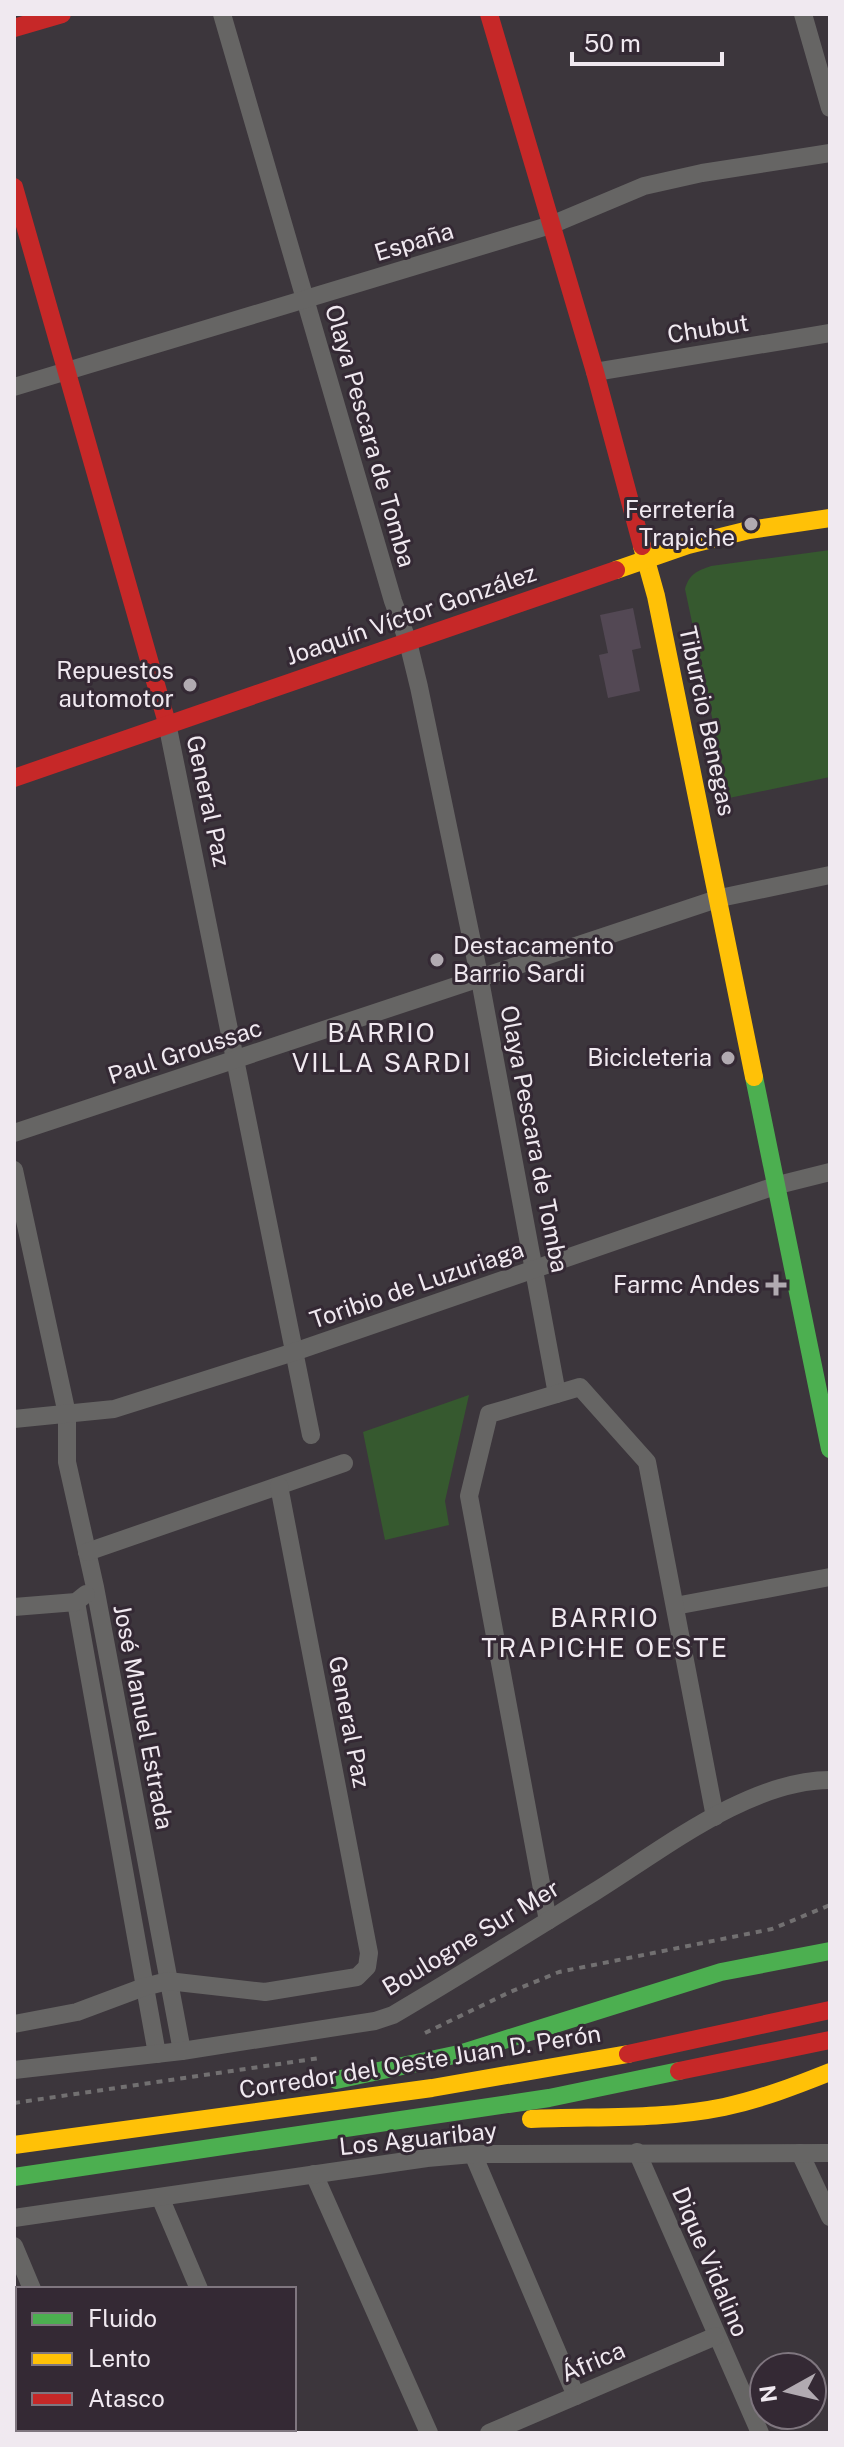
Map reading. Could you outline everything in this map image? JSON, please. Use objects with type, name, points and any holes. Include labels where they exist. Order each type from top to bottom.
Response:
[{"type":"main road","points":[[14,28],[62,14]]},
{"type":"main road","name":"Tiburcio Benegas","points":[[489,14],[647,559],[720,898],[830,1449]]},
{"type":"main road","name":"General Paz","points":[[14,187],[167,723]]},
{"type":"main road","name":"Joaquín Víctor González","points":[[14,778],[708,539],[830,518]]},
{"type":"main road","points":[[207,2119],[281,2092],[459,2054],[721,1972],[830,1951]]},
{"type":"main road","name":"Corredor del Oeste Juan D. Perón","points":[[14,2145],[547,2069],[683,2044],[830,2010]]},
{"type":"main road","points":[[14,2177],[549,2098],[830,2040]]},
{"type":"main road","points":[[355,2128],[681,2113],[723,2107],[777,2093],[830,2072]]},
{"type":"street","name":"Olaya Pescara de Tomba","points":[[222,14],[393,601],[408,642],[480,980],[557,1394]]},
{"type":"street","points":[[803,14],[830,108]]},
{"type":"street","name":"España","points":[[14,387],[551,225],[644,186],[702,173],[830,153]]},
{"type":"street","name":"Chubut","points":[[595,372],[830,333]]},
{"type":"street","name":"General Paz","points":[[167,723],[311,1435]]},
{"type":"street","name":"Paul Groussac","points":[[14,1133],[720,898],[830,875]]},
{"type":"street","points":[[14,1170],[67,1414]]},
{"type":"street","name":"Toribio de Luzuriaga","points":[[14,1419],[114,1409],[294,1352],[778,1185],[830,1172]]},
{"type":"street","points":[[548,1921],[469,1496],[489,1414],[580,1387],[647,1462],[715,1817]]},
{"type":"street","name":"José Manuel Estrada","points":[[67,1414],[67,1462],[95,1587],[182,2051]]},
{"type":"street","points":[[87,1552],[344,1463]]},
{"type":"street","name":"General Paz","points":[[168,1981],[265,1992],[357,1977],[367,1967],[369,1953],[279,1486]]},
{"type":"street","points":[[675,1606],[830,1577]]},
{"type":"street","points":[[14,1607],[76,1602],[95,1587]]},
{"type":"street","name":"José Manuel Estrada","points":[[76,1602],[157,2054]]},
{"type":"street","name":"Boulogne Sur Mer","points":[[14,2070],[182,2051],[375,2021],[393,2015],[715,1817],[774,1791],[816,1780],[830,1780]]},
{"type":"street","points":[[14,2024],[77,2012],[168,1981]]},
{"type":"street","name":"Dique Vidalino","points":[[637,2152],[760,2433]]},
{"type":"street","points":[[800,2153],[830,2217]]},
{"type":"street","name":"Los Aguaribay","points":[[14,2218],[473,2154],[830,2153]]},
{"type":"street","points":[[473,2154],[576,2396]]},
{"type":"street","points":[[314,2174],[429,2433]]},
{"type":"street","points":[[160,2197],[198,2287]]},
{"type":"street","points":[[14,2246],[31,2287]]},
{"type":"street","name":"África","points":[[489,2433],[716,2336]]},
{"type":"green space","points":[[830,550],[830,777],[729,798],[685,589],[687,584],[694,574],[711,566]]},
{"type":"green space","points":[[469,1395],[445,1501],[449,1525],[385,1540],[363,1432]]},
{"type":"building","points":[[633,608],[641,648],[632,650],[640,691],[608,698],[599,655],[608,653],[600,615]]},
{"type":"traffic: fast","points":[[754,1077],[830,1449]]},
{"type":"traffic: fast","points":[[336,2080],[459,2054],[721,1972],[830,1951]]},
{"type":"traffic: fast","points":[[14,2177],[549,2098],[679,2071]]},
{"type":"traffic: slow","points":[[616,570],[688,545],[749,530],[830,518]]},
{"type":"traffic: slow","points":[[642,546],[656,596],[754,1077]]},
{"type":"traffic: slow","points":[[14,2145],[432,2088],[628,2054]]},
{"type":"traffic: slow","points":[[531,2119],[652,2116],[700,2111],[751,2100],[830,2072]]},
{"type":"traffic: jam","points":[[14,28],[62,14]]},
{"type":"traffic: jam","points":[[489,14],[595,372],[642,546]]},
{"type":"traffic: jam","points":[[14,187],[167,723]]},
{"type":"traffic: jam","points":[[14,778],[616,570]]},
{"type":"traffic: jam","points":[[628,2054],[830,2010]]},
{"type":"traffic: jam","points":[[679,2071],[830,2040]]},
{"type":"place","name":"Ferretería Trapiche","points":[[751,524]]},
{"type":"place","name":"Repuestos automotor","points":[[190,685]]},
{"type":"place","name":"Destacamento Barrio Sardi","points":[[437,960]]},
{"type":"place","name":"Bicicleteria","points":[[728,1058]]},
{"type":"place","name":"Farmc Andes","points":[[776,1285]]},
{"type":"district","name":"BARRIO VILLA SARDI","points":[[382,1048]]},
{"type":"district","name":"BARRIO TRAPICHE OESTE","points":[[605,1633]]}]
